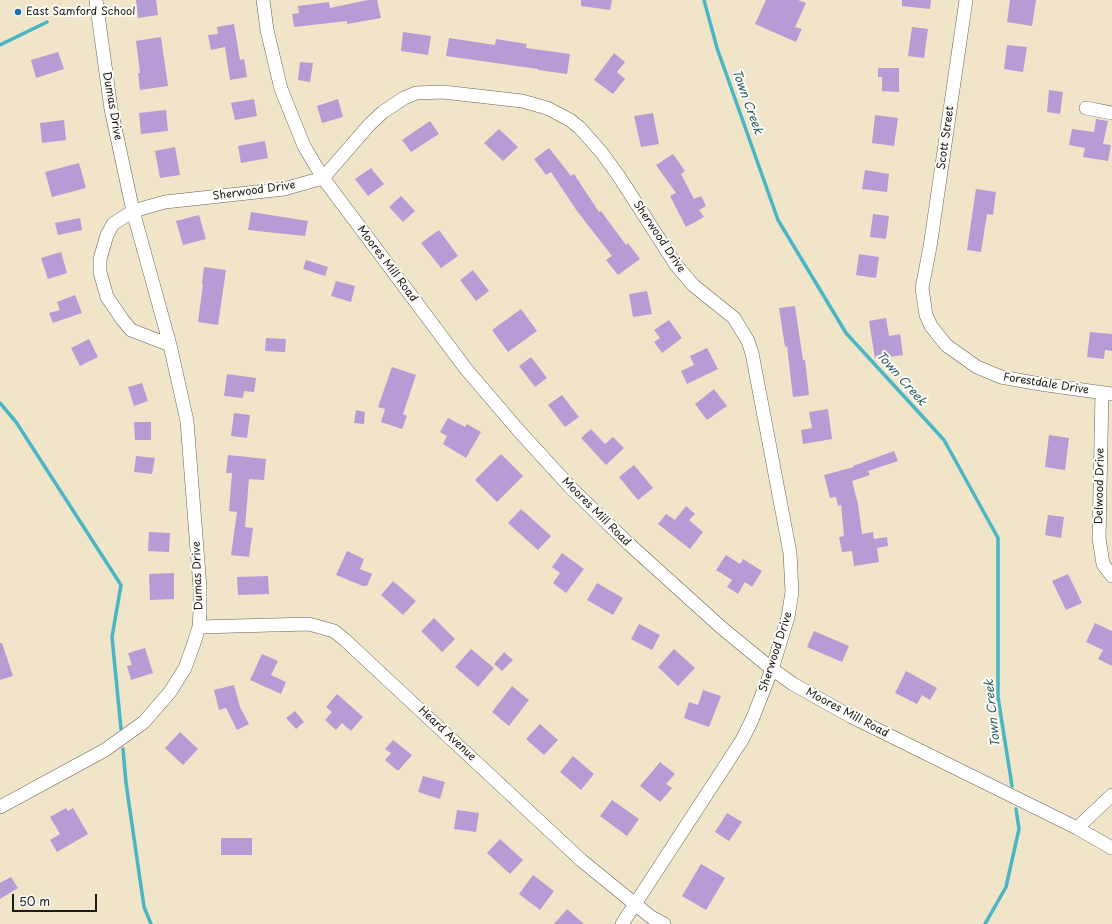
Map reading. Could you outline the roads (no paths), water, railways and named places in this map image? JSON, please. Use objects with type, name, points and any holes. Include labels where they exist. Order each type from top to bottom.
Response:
[{"type":"street","name":"Dumas Drive","points":[[0,807],[105,750],[144,722],[170,692],[185,668],[194,643],[200,612],[200,588],[187,421],[170,345],[133,211],[111,109],[96,0]]},
{"type":"street","name":"Moores Mill Road","points":[[263,0],[267,30],[281,89],[304,146],[323,178],[466,369],[572,489],[629,544],[723,629],[793,684],[852,717],[1077,828],[1112,848]]},
{"type":"street","name":"Scott Street","points":[[924,275],[930,247],[966,0]]},
{"type":"street","name":"Sherwood Drive","points":[[133,211],[166,202],[284,189],[323,178],[370,124],[404,98],[416,94],[442,92],[522,102],[547,108],[575,124],[602,152],[676,265],[693,285],[734,318],[748,341],[752,353],[790,553],[792,592],[788,617],[772,669],[752,720],[742,740],[622,924]]},
{"type":"street","points":[[1086,108],[1112,113]]},
{"type":"street","points":[[133,211],[114,224],[107,235],[100,259],[100,272],[107,297],[131,330],[170,345]]},
{"type":"street","name":"Forestdale Drive","points":[[924,275],[922,288],[926,315],[931,326],[946,345],[966,361],[977,368],[1000,377],[1107,394]]},
{"type":"street","name":"Delwood Drive","points":[[1107,394],[1099,538],[1103,564],[1112,576]]},
{"type":"street","name":"Heard Avenue","points":[[198,626],[308,624],[334,632],[345,640],[581,860],[651,917],[664,924]]},
{"type":"street","points":[[1077,828],[1112,795]]},
{"type":"waterway","name":"Town Creek","points":[[704,0],[717,48],[778,220],[846,333],[944,440],[998,538],[998,697],[1012,786]]},
{"type":"waterway","points":[[0,45],[47,22]]},
{"type":"waterway","points":[[0,403],[16,422],[121,585],[112,637],[121,729]]},
{"type":"waterway","points":[[123,749],[126,783],[144,907],[151,924]]},
{"type":"waterway","name":"Town Creek","points":[[985,924],[1006,887],[1019,829],[1016,809]]},
{"type":"place","name":"East Samford School","points":[[18,12]]}]
